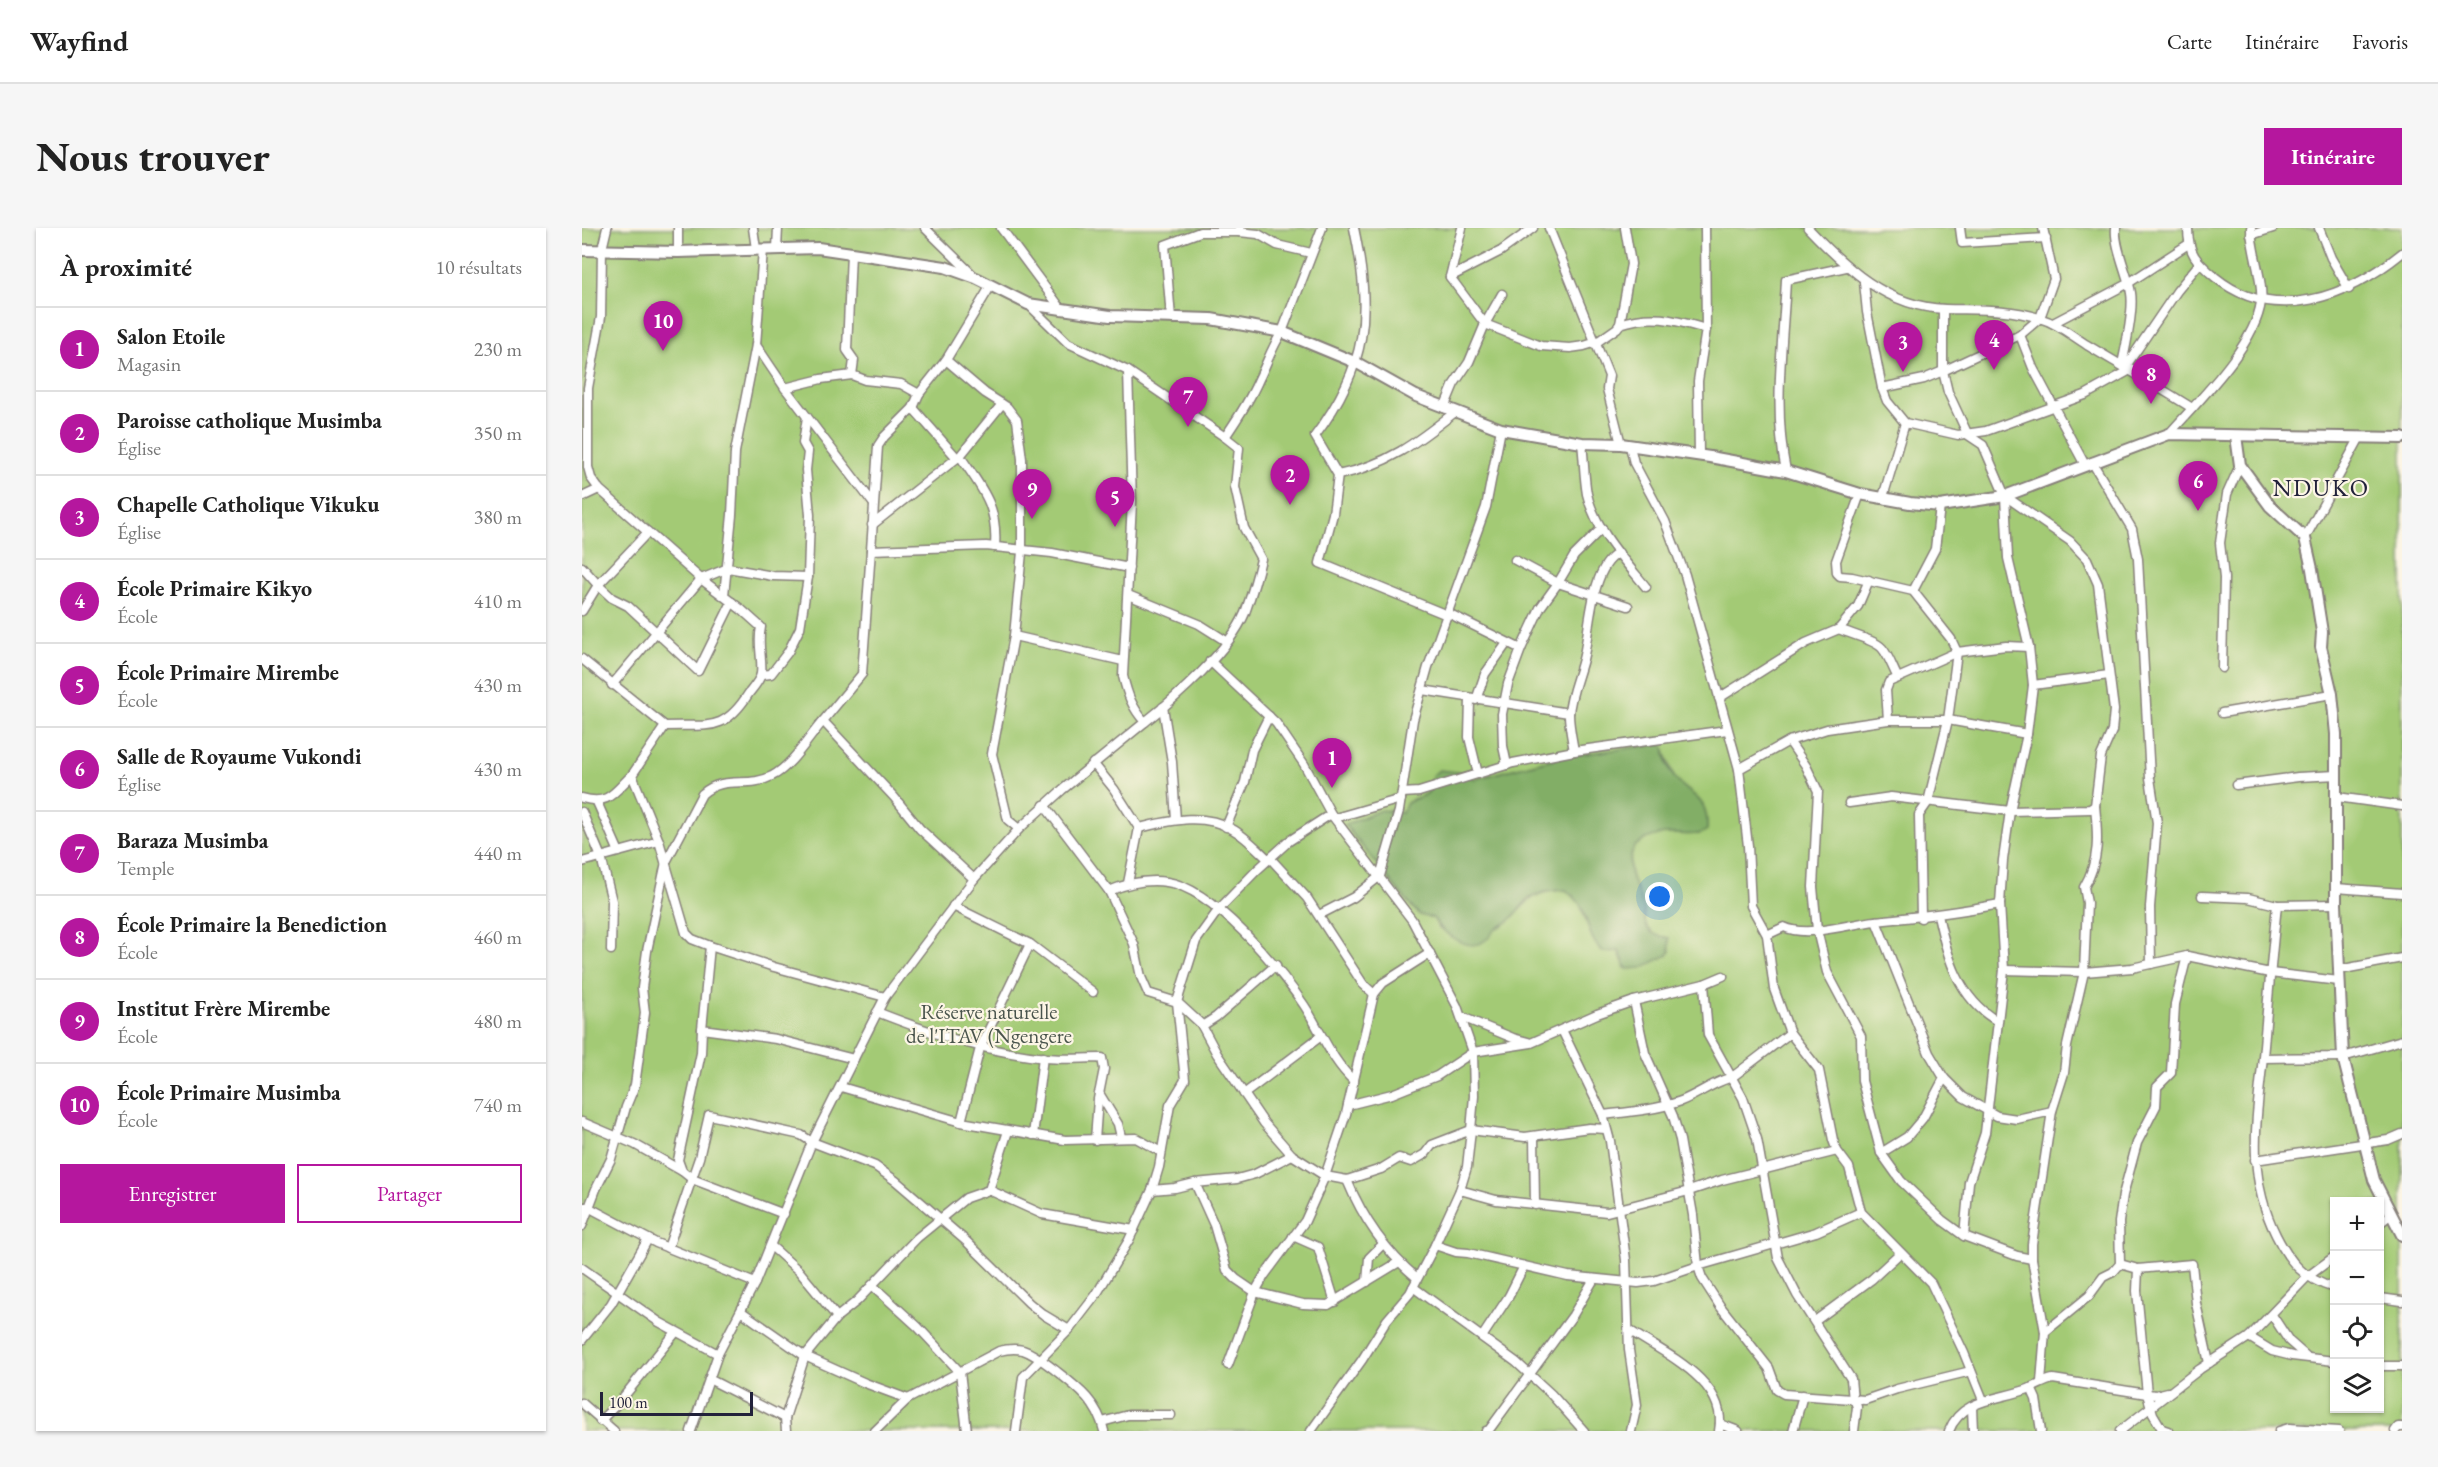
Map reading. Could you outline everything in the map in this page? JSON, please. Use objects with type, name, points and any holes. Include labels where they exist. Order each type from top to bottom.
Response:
[{"type":"street","points":[[582,659],[665,726],[708,725],[725,721],[737,711],[761,675],[758,641],[761,627],[724,595],[701,579],[599,489],[591,478],[588,466],[585,389],[601,316],[602,249],[607,228]]},
{"type":"street","points":[[678,228],[678,252]]},
{"type":"street","points":[[724,595],[728,568],[735,452],[756,345],[759,249],[753,228]]},
{"type":"street","points":[[777,249],[778,228]]},
{"type":"street","points":[[925,228],[976,278]]},
{"type":"street","points":[[1000,228],[1062,310]]},
{"type":"street","points":[[1225,437],[1243,412],[1260,379],[1273,344],[1282,332],[1322,228]]},
{"type":"street","points":[[1359,228],[1354,228],[1364,300],[1362,338],[1357,363],[1336,407],[1315,436],[1338,475],[1333,514],[1320,563],[1447,614],[1521,649]]},
{"type":"street","points":[[1450,277],[1462,228]]},
{"type":"street","points":[[1450,277],[1502,251],[1533,228]]},
{"type":"street","points":[[1549,228],[1609,376],[1607,389],[1625,445],[1665,521],[1684,575],[1738,769],[1748,846],[1751,906],[1767,935],[1774,989],[1790,1033],[1819,1070],[1837,1151],[1848,1167],[1861,1212],[1900,1253],[1922,1272],[1937,1293],[1983,1400]]},
{"type":"street","points":[[1620,324],[1630,264],[1625,228]]},
{"type":"street","points":[[1699,455],[1698,381],[1706,329],[1705,228]]},
{"type":"street","points":[[1808,228],[1846,267],[1864,282],[1886,293],[1922,306],[1942,309],[1991,309],[2040,318],[2053,323],[2126,366],[2192,408]]},
{"type":"street","points":[[1960,228],[1962,243],[2046,238]]},
{"type":"street","points":[[1882,388],[1924,379],[1943,371],[2020,335],[2040,318],[2054,279],[2043,228]]},
{"type":"street","points":[[2116,228],[2127,284],[2131,293],[2126,366]]},
{"type":"street","points":[[2188,228],[2187,244],[2199,264],[2224,284],[2262,300],[2296,303],[2349,289],[2402,253]]},
{"type":"street","points":[[2169,434],[2238,353],[2254,327],[2262,300],[2251,232],[2273,228]]},
{"type":"street","points":[[2319,228],[2331,258],[2349,289]]},
{"type":"street","points":[[1171,318],[1165,245],[1200,232],[1239,230],[1258,234],[1277,245],[1311,253]]},
{"type":"street","points":[[2053,323],[2127,284],[2187,244]]},
{"type":"street","points":[[582,250],[678,252],[818,248],[945,267],[976,278],[1028,304],[1110,316],[1211,319],[1282,332],[1357,363],[1416,396],[1501,429],[1530,436],[1582,443],[1625,445],[1699,455],[1786,471],[1860,494],[1910,503],[1940,506],[2005,496],[2169,434],[2402,438]]},
{"type":"street","points":[[851,253],[847,350],[854,360],[852,375]]},
{"type":"street","points":[[1864,282],[1882,388],[1887,400],[1905,423],[1949,434],[1968,435],[2085,395],[2126,366],[2177,291],[2199,264]]},
{"type":"street","points":[[1786,471],[1781,446],[1779,383],[1786,280],[1846,267]]},
{"type":"street","points":[[1450,277],[1485,324],[1541,346],[1578,347],[1597,342],[1620,324],[1638,318],[1662,318],[1706,329]]},
{"type":"street","points":[[582,1226],[585,1207],[611,1160],[639,1067],[645,1013],[642,988],[647,951],[666,861],[702,794],[710,787],[721,783],[757,781],[773,776],[786,766],[862,674],[873,503],[878,480],[878,447],[884,436],[913,408],[919,394],[946,360],[990,286]]},
{"type":"street","points":[[1444,408],[1454,384],[1469,362],[1485,324],[1502,294]]},
{"type":"street","points":[[691,1431],[718,1354],[742,1312],[755,1283],[812,1142],[885,997],[974,879],[1019,829],[1093,763],[1163,707],[1210,661],[1227,641],[1244,614],[1261,560],[1244,528],[1235,487],[1239,448],[1128,371],[1068,343],[1028,304]]},
{"type":"street","points":[[1942,309],[1943,371],[1948,392],[1968,435],[1983,446],[2005,496],[2008,558],[2029,647],[2033,685],[2027,734],[2010,811],[2003,860],[2000,904],[2004,970],[1996,1021],[1988,1112],[1983,1144],[1968,1182],[1964,1236]]},
{"type":"street","points":[[2020,335],[2033,368],[2055,407],[2132,529],[2138,559],[2150,778],[2157,823],[2150,907],[2151,963]]},
{"type":"street","points":[[756,345],[785,388],[873,503]]},
{"type":"street","points":[[946,360],[1002,404],[1017,420],[1022,459],[1022,552],[1014,636],[992,754],[1008,820],[1019,829]]},
{"type":"street","points":[[1128,371],[1132,502],[1123,676],[1127,694],[1137,713],[1145,722]]},
{"type":"street","points":[[785,388],[852,375],[865,380],[901,384],[919,394]]},
{"type":"street","points":[[872,525],[958,457],[1002,404]]},
{"type":"street","points":[[913,408],[958,457],[987,497],[995,515],[995,548]]},
{"type":"street","points":[[1338,475],[1383,463],[1455,412]]},
{"type":"street","points":[[761,675],[771,674],[788,652],[800,628],[808,577],[810,515],[806,470],[808,452],[803,443],[807,417]]},
{"type":"street","points":[[1883,497],[1905,423]]},
{"type":"street","points":[[1319,915],[1361,892],[1380,876],[1401,796],[1413,720],[1433,648],[1486,507],[1501,429]]},
{"type":"street","points":[[2236,436],[2240,465],[2271,506],[2305,538],[2322,632],[2321,647],[2332,694],[2336,734],[2336,904],[2343,1057],[2374,1180],[2402,1235]]},
{"type":"street","points":[[2305,538],[2360,437]]},
{"type":"street","points":[[1582,443],[1587,494],[1594,515],[1619,553],[1646,587]]},
{"type":"street","points":[[2222,668],[2224,578],[2220,543],[2228,494],[2240,465]]},
{"type":"street","points":[[582,497],[599,489]]},
{"type":"street","points":[[1860,494],[1836,561],[1836,569],[1840,576],[1869,580],[1913,591],[1951,639],[1957,652],[1948,720],[1928,802],[1919,815],[1921,918]]},
{"type":"street","points":[[2005,496],[2070,542],[2087,559],[2098,584],[2114,710],[2112,731],[2102,756],[2095,806],[2098,847],[2092,874],[2084,887],[2087,903],[2084,972],[2067,1046],[2064,1073],[2052,1111],[2032,1244],[2032,1259],[2045,1332],[2041,1382]]},
{"type":"street","points":[[1913,591],[1935,549],[1940,506]]},
{"type":"street","points":[[1507,765],[1502,731],[1503,705],[1521,649],[1540,608],[1574,556],[1602,528]]},
{"type":"street","points":[[582,611],[598,585],[648,532]]},
{"type":"street","points":[[871,550],[986,546],[1052,554],[1128,568]]},
{"type":"street","points":[[1574,751],[1569,713],[1584,657],[1594,594],[1606,566],[1612,557],[1619,553]]},
{"type":"street","points":[[1515,560],[1558,583],[1628,606]]},
{"type":"street","points":[[582,567],[612,598],[628,606],[698,671],[732,602]]},
{"type":"street","points":[[612,685],[701,579],[728,568],[773,576],[808,577]]},
{"type":"street","points":[[1719,698],[1806,643],[1839,629],[1858,606],[1869,580]]},
{"type":"street","points":[[1128,595],[1199,624],[1227,641]]},
{"type":"street","points":[[1839,629],[1870,640],[1882,648],[1898,678]]},
{"type":"street","points":[[1014,636],[1123,661]]},
{"type":"street","points":[[1478,774],[1469,737],[1473,700],[1485,674],[1507,643]]},
{"type":"street","points":[[1888,720],[1886,690],[1889,682],[1957,652],[1988,647],[2029,647]]},
{"type":"street","points":[[1210,661],[1269,716],[1291,742],[1333,816],[1412,920],[1461,1017],[1473,1052],[1474,1096],[1471,1130],[1467,1167],[1460,1190],[1413,1287],[1388,1320],[1316,1429]]},
{"type":"street","points":[[2033,685],[2109,675]]},
{"type":"street","points":[[1422,690],[1503,705],[1569,713]]},
{"type":"street","points":[[2222,713],[2332,694]]},
{"type":"street","points":[[1163,707],[1171,752],[1176,820]]},
{"type":"street","points":[[1226,826],[1245,782],[1252,750],[1269,716]]},
{"type":"street","points":[[1738,769],[1789,741],[1827,729],[1888,720],[1948,720],[2027,734]]},
{"type":"street","points":[[823,721],[894,797],[920,829],[974,879]]},
{"type":"street","points":[[582,798],[597,802],[608,798],[632,775],[665,726]]},
{"type":"street","points":[[1016,1431],[1023,1377],[1069,1330],[1117,1262],[1152,1190],[1170,1105],[1185,1080],[1177,1002],[1196,941],[1219,909],[1269,858],[1308,828],[1333,816],[1507,765],[1574,751],[1727,730]]},
{"type":"street","points":[[1789,741],[1806,766],[1818,791],[1813,887],[1817,930],[1827,972],[1861,1036],[1862,1081],[1881,1153],[1901,1181],[1942,1220],[1964,1236],[2017,1256],[2032,1259]]},
{"type":"street","points":[[1093,763],[1114,789],[1139,828],[1128,882]]},
{"type":"street","points":[[632,775],[666,861],[686,933],[692,939],[783,969],[885,997]]},
{"type":"street","points":[[2236,786],[2298,777],[2337,775]]},
{"type":"street","points":[[1849,803],[1892,797],[2010,811],[2090,809],[2095,806]]},
{"type":"street","points":[[2337,797],[2402,806]]},
{"type":"street","points":[[597,802],[619,852]]},
{"type":"street","points":[[1044,805],[1109,891],[1134,944],[1141,976],[1148,993],[1177,1002],[1202,1026],[1217,1054],[1264,1123],[1292,1155],[1325,1176],[1347,1180],[1381,1169],[1399,1158],[1411,1162],[1425,1154],[1432,1145],[1471,1130],[1507,1136],[1534,1136],[1589,1128],[1606,1129]]},
{"type":"street","points":[[582,812],[601,857],[612,901],[611,950]]},
{"type":"street","points":[[1139,828],[1192,818],[1232,828],[1269,858],[1319,915],[1364,984],[1374,994]]},
{"type":"street","points":[[582,862],[659,841]]},
{"type":"street","points":[[1109,891],[1128,882],[1169,882],[1186,888],[1219,909],[1276,965],[1305,1007],[1343,1071],[1354,1081]]},
{"type":"street","points":[[2336,888],[2402,893]]},
{"type":"street","points":[[2202,896],[2248,898],[2277,905],[2336,904]]},
{"type":"street","points":[[1767,935],[1784,927],[1793,932],[1817,930],[1876,921],[1921,918],[2000,904]]},
{"type":"street","points":[[2277,905],[2255,1160],[2258,1186],[2268,1218],[2286,1255],[2307,1277],[2330,1286]]},
{"type":"street","points":[[953,906],[1030,944],[1093,992]]},
{"type":"street","points":[[1938,915],[1947,952],[1963,988],[1981,1012],[1996,1021]]},
{"type":"street","points":[[1876,921],[1929,1053],[1944,1078],[1963,1097],[1988,1112],[2017,1119],[2052,1111]]},
{"type":"street","points":[[961,1122],[980,1048],[1030,944]]},
{"type":"street","points":[[682,1171],[678,1161],[680,1143],[701,1053],[710,946]]},
{"type":"street","points":[[1228,1365],[1255,1292],[1264,1276],[1305,1221],[1325,1176],[1348,1105],[1374,994],[1383,982],[1430,953]]},
{"type":"street","points":[[2045,1332],[2089,1296],[2103,1276],[2113,1272],[2120,1264],[2119,1222],[2123,1195],[2137,1143],[2156,1106],[2157,1087],[2171,1073],[2175,1004],[2187,956]]},
{"type":"street","points":[[2004,970],[2084,972],[2132,968],[2187,956],[2270,973],[2339,976],[2402,958]]},
{"type":"street","points":[[1202,1026],[1216,1017],[1276,965]]},
{"type":"street","points":[[1348,1105],[1392,1094],[1437,1076],[1473,1052],[1531,1043],[1597,1014],[1634,1001],[1704,984],[1723,976]]},
{"type":"street","points":[[1704,984],[1708,1035],[1751,1118],[1757,1139],[1775,1244],[1787,1277],[1851,1379],[1857,1407],[1854,1431]]},
{"type":"street","points":[[1634,1001],[1646,1053],[1680,1140],[1698,1266],[1710,1293],[1769,1368],[1777,1390],[1784,1394],[1865,1400],[1897,1389],[1971,1371]]},
{"type":"street","points":[[877,1012],[943,1037],[980,1048],[1043,1058],[1102,1058],[1104,1069],[1099,1093],[1095,1140]]},
{"type":"street","points":[[1461,1017],[1531,1043]]},
{"type":"street","points":[[702,1029],[776,1039],[854,1059]]},
{"type":"street","points":[[1562,1030],[1603,1115],[1606,1129],[1623,1233],[1628,1282],[1629,1350],[1637,1405],[1631,1431]]},
{"type":"street","points":[[1603,1115],[1668,1105],[1699,1094],[1722,1079],[1731,1078],[1790,1033]]},
{"type":"street","points":[[1244,1094],[1321,1036]]},
{"type":"street","points":[[2263,1058],[2343,1057],[2402,1040]]},
{"type":"street","points":[[1033,1135],[1043,1058]]},
{"type":"street","points":[[1881,1153],[1907,1137],[1923,1118],[1944,1078]]},
{"type":"street","points":[[841,1087],[961,1122],[1065,1140],[1136,1138],[1161,1152]]},
{"type":"street","points":[[1099,1093],[1114,1115],[1121,1137]]},
{"type":"street","points":[[668,1248],[692,1179],[709,1115],[801,1135],[812,1142],[875,1166],[966,1241],[1044,1315],[1069,1330]]},
{"type":"street","points":[[582,1122],[634,1144],[692,1179],[784,1214]]},
{"type":"street","points":[[989,1190],[1008,1131]]},
{"type":"street","points":[[2255,1160],[2388,1140],[2402,1134]]},
{"type":"street","points":[[1534,1136],[1534,1205]]},
{"type":"street","points":[[1460,1190],[1496,1200],[1534,1205],[1598,1212],[1618,1210],[1722,1180],[1837,1151]]},
{"type":"street","points":[[1152,1190],[1218,1182],[1255,1174],[1292,1155]]},
{"type":"street","points":[[1347,1180],[1355,1201],[1373,1232],[1399,1262],[1417,1278]]},
{"type":"street","points":[[1195,1183],[1214,1225],[1227,1270],[1255,1292],[1303,1304],[1320,1305],[1335,1302],[1399,1262]]},
{"type":"street","points":[[786,1431],[785,1418],[806,1356],[837,1317],[872,1285],[916,1238],[966,1197],[989,1190],[1042,1214],[1134,1230]]},
{"type":"street","points":[[585,1207],[668,1248],[755,1283]]},
{"type":"street","points":[[1435,1245],[1456,1252],[1568,1276],[1628,1282],[1654,1281],[1831,1227],[1861,1212]]},
{"type":"street","points":[[2384,1219],[2390,1215]]},
{"type":"street","points":[[1293,1236],[1318,1248],[1335,1302]]},
{"type":"street","points":[[582,1340],[619,1292],[648,1239]]},
{"type":"street","points":[[1367,1282],[1369,1258],[1383,1244]]},
{"type":"street","points":[[771,1246],[799,1271],[837,1317]]},
{"type":"street","points":[[1815,1321],[1872,1279],[1900,1253]]},
{"type":"street","points":[[2120,1431],[2209,1363],[2249,1337],[2307,1277],[2330,1260]]},
{"type":"street","points":[[2120,1264],[2139,1269],[2192,1264],[2196,1303],[2209,1363]]},
{"type":"street","points":[[1482,1337],[1509,1296],[1524,1266]]},
{"type":"street","points":[[582,1268],[676,1332],[718,1354]]},
{"type":"street","points":[[2139,1269],[2139,1310],[2147,1394],[2150,1407],[2164,1430]]},
{"type":"street","points":[[1486,1431],[1573,1315],[1594,1280]]},
{"type":"street","points":[[872,1285],[918,1327],[960,1372],[968,1431]]},
{"type":"street","points":[[1413,1287],[1530,1374],[1579,1423],[1584,1431]]},
{"type":"street","points":[[2384,1299],[2402,1301]]},
{"type":"street","points":[[742,1312],[806,1356],[865,1383],[908,1399]]},
{"type":"street","points":[[2272,1315],[2289,1341],[2306,1357]]},
{"type":"street","points":[[1629,1330],[1693,1371],[1705,1384],[1718,1406],[1719,1427],[1738,1431]]},
{"type":"street","points":[[600,1421],[621,1400],[676,1332]]},
{"type":"street","points":[[2249,1337],[2272,1351],[2330,1360]]},
{"type":"street","points":[[875,1431],[908,1399],[999,1351],[1009,1349],[1024,1351],[1042,1359],[1083,1391],[1102,1422],[1104,1431]]},
{"type":"street","points":[[2384,1366],[2402,1366]]},
{"type":"street","points":[[709,1379],[785,1418]]},
{"type":"street","points":[[1948,1431],[1954,1420],[1983,1400],[2031,1388],[2053,1379],[2156,1395],[2171,1391]]},
{"type":"street","points":[[2031,1388],[2036,1399],[2041,1431]]},
{"type":"street","points":[[1793,1431],[1803,1395]]},
{"type":"street","points":[[582,1403],[612,1431]]},
{"type":"street","points":[[1972,1407],[1973,1431]]},
{"type":"street","points":[[1102,1422],[1128,1415],[1171,1416]]},
{"type":"street","points":[[2395,1431],[2398,1427],[2402,1427]]},
{"type":"street","points":[[2279,1431],[2289,1428],[2339,1431]]},
{"type":"green space","name":"Réserve naturelle de l'ITAV (Ngengere","points":[[582,228],[2402,228],[2402,1431],[582,1431]],"holes":[[[1664,746],[1699,834],[1657,835],[1634,847],[1630,871],[1643,906],[1645,925],[1655,935],[1669,938],[1625,968],[1619,951],[1604,952],[1591,935],[1580,904],[1566,890],[1542,893],[1530,899],[1511,919],[1490,934],[1439,928],[1433,918],[1420,915],[1412,907],[1345,825],[1370,814],[1389,810],[1402,813],[1413,799],[1422,797],[1432,790],[1560,757]]]},
{"type":"green space","points":[[1660,744],[1664,746],[1668,766],[1674,777],[1702,803],[1707,818],[1707,830],[1693,834],[1655,836],[1634,847],[1630,871],[1643,906],[1645,923],[1653,933],[1669,938],[1670,952],[1641,968],[1627,969],[1619,951],[1604,952],[1599,948],[1592,938],[1581,905],[1566,890],[1547,891],[1530,898],[1511,919],[1480,943],[1472,945],[1457,940],[1443,930],[1433,918],[1420,915],[1412,907],[1345,825],[1381,810],[1402,813],[1407,803],[1428,792],[1432,776],[1439,770],[1466,773],[1475,779],[1560,757]]},
{"type":"place","name":"École Primaire Musimba","points":[[663,351]]},
{"type":"place","name":"École Primaire Kikyo","points":[[1994,370]]},
{"type":"place","name":"Chapelle Catholique Vikuku","points":[[1903,372]]},
{"type":"place","name":"École Primaire la Benediction","points":[[2151,404]]},
{"type":"place","name":"Baraza Musimba","points":[[1188,427]]},
{"type":"place","name":"Paroisse catholique Musimba","points":[[1290,505]]},
{"type":"place","name":"Salle de Royaume Vukondi","points":[[2198,511]]},
{"type":"place","name":"Institut Frère Mirembe","points":[[1032,519]]},
{"type":"place","name":"École Primaire Mirembe","points":[[1115,527]]},
{"type":"place","name":"Salon Etoile","points":[[1332,788]]},
{"type":"district","name":"NDUKO","points":[[2321,487]]}]
